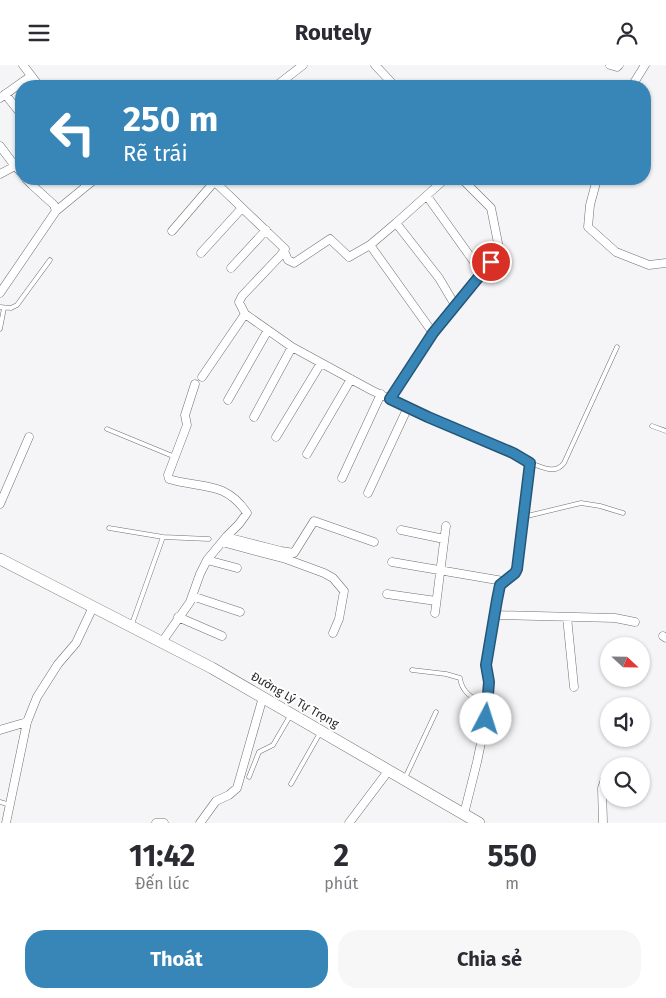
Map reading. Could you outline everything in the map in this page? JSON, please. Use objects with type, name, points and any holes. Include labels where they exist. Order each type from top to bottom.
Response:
[{"type":"main road","name":"Đường Lý Tự Trọng","points":[[0,559],[264,697],[478,823]]},
{"type":"street","points":[[24,65],[34,80]]},
{"type":"street","points":[[284,80],[303,65]]},
{"type":"street","points":[[375,65],[389,80]]},
{"type":"street","points":[[610,65],[617,67],[618,65]]},
{"type":"street","points":[[636,80],[645,65]]},
{"type":"street","points":[[25,80],[31,76]]},
{"type":"street","points":[[15,87],[3,96],[15,108]]},
{"type":"street","points":[[0,146],[15,166],[0,174]]},
{"type":"street","points":[[32,185],[54,205],[56,211]]},
{"type":"street","points":[[0,293],[56,211],[88,185]]},
{"type":"street","points":[[172,231],[209,185]]},
{"type":"street","points":[[218,185],[282,246],[288,260],[294,263],[330,239],[350,257],[370,245],[438,185]]},
{"type":"street","points":[[390,399],[433,333],[500,249],[491,208],[468,185]]},
{"type":"street","points":[[595,185],[590,205],[588,227],[616,252],[649,265],[666,263]]},
{"type":"street","points":[[426,196],[482,273]]},
{"type":"street","points":[[201,253],[242,208]]},
{"type":"street","points":[[396,223],[439,279],[456,305]]},
{"type":"street","points":[[231,268],[266,230]]},
{"type":"street","points":[[370,245],[433,333]]},
{"type":"street","points":[[284,251],[242,296],[239,302],[245,314],[292,347],[351,379],[390,399],[513,453],[530,463],[517,569],[515,573],[500,585],[494,615],[486,665],[489,682],[487,707],[477,762],[464,814]]},
{"type":"street","points":[[202,377],[245,314]]},
{"type":"street","points":[[228,400],[268,330]]},
{"type":"street","points":[[254,417],[292,347]]},
{"type":"street","points":[[276,437],[321,363]]},
{"type":"street","points":[[307,453],[351,379]]},
{"type":"street","points":[[162,642],[192,596],[207,560],[224,539],[239,525],[247,513],[232,497],[220,488],[169,479],[168,475],[187,425],[185,415],[195,384]]},
{"type":"street","points":[[342,477],[381,394]]},
{"type":"street","points":[[368,493],[408,407]]},
{"type":"street","points":[[0,504],[28,437]]},
{"type":"street","points":[[224,539],[294,553],[314,521],[374,542]]},
{"type":"street","points":[[435,613],[446,526]]},
{"type":"street","points":[[401,530],[444,539]]},
{"type":"street","points":[[224,539],[286,559],[333,578],[344,591],[339,619],[333,633]]},
{"type":"street","points":[[207,560],[237,568]]},
{"type":"street","points":[[392,562],[503,581]]},
{"type":"street","points":[[387,594],[436,601]]},
{"type":"street","points":[[192,596],[240,612]]},
{"type":"street","points":[[6,823],[28,722],[37,697],[58,664],[76,643],[94,607]]},
{"type":"street","points":[[494,615],[615,618],[635,622]]},
{"type":"street","points":[[178,617],[222,637]]},
{"type":"street","points":[[568,617],[574,687]]},
{"type":"street","points":[[200,823],[216,801],[229,795],[237,788],[264,697]]},
{"type":"street","points":[[0,730],[28,722]]},
{"type":"street","points":[[349,823],[388,770]]},
{"type":"street","points":[[603,807],[603,823]]},
{"type":"street","points":[[156,823],[164,823]]},
{"type":"lane","points":[[0,329],[2,308],[17,305],[50,260]]},
{"type":"lane","points":[[530,463],[555,470],[560,468],[617,347]]},
{"type":"lane","points":[[652,426],[666,431]]},
{"type":"lane","points":[[107,429],[175,457]]},
{"type":"lane","points":[[523,517],[581,503],[623,513]]},
{"type":"lane","points":[[109,529],[163,537],[209,539]]},
{"type":"lane","points":[[131,626],[163,537]]},
{"type":"lane","points":[[412,670],[446,674],[460,678],[466,693],[487,707]]},
{"type":"lane","points":[[404,779],[436,712]]},
{"type":"lane","points":[[249,777],[259,751],[273,745],[291,714]]},
{"type":"lane","points":[[292,784],[321,731]]},
{"type":"lane","points":[[0,802],[10,805]]},
{"type":"route","points":[[486,719],[489,682],[486,665],[494,615],[500,585],[515,573],[517,569],[530,463],[522,457],[390,399],[433,333],[491,262]]}]
